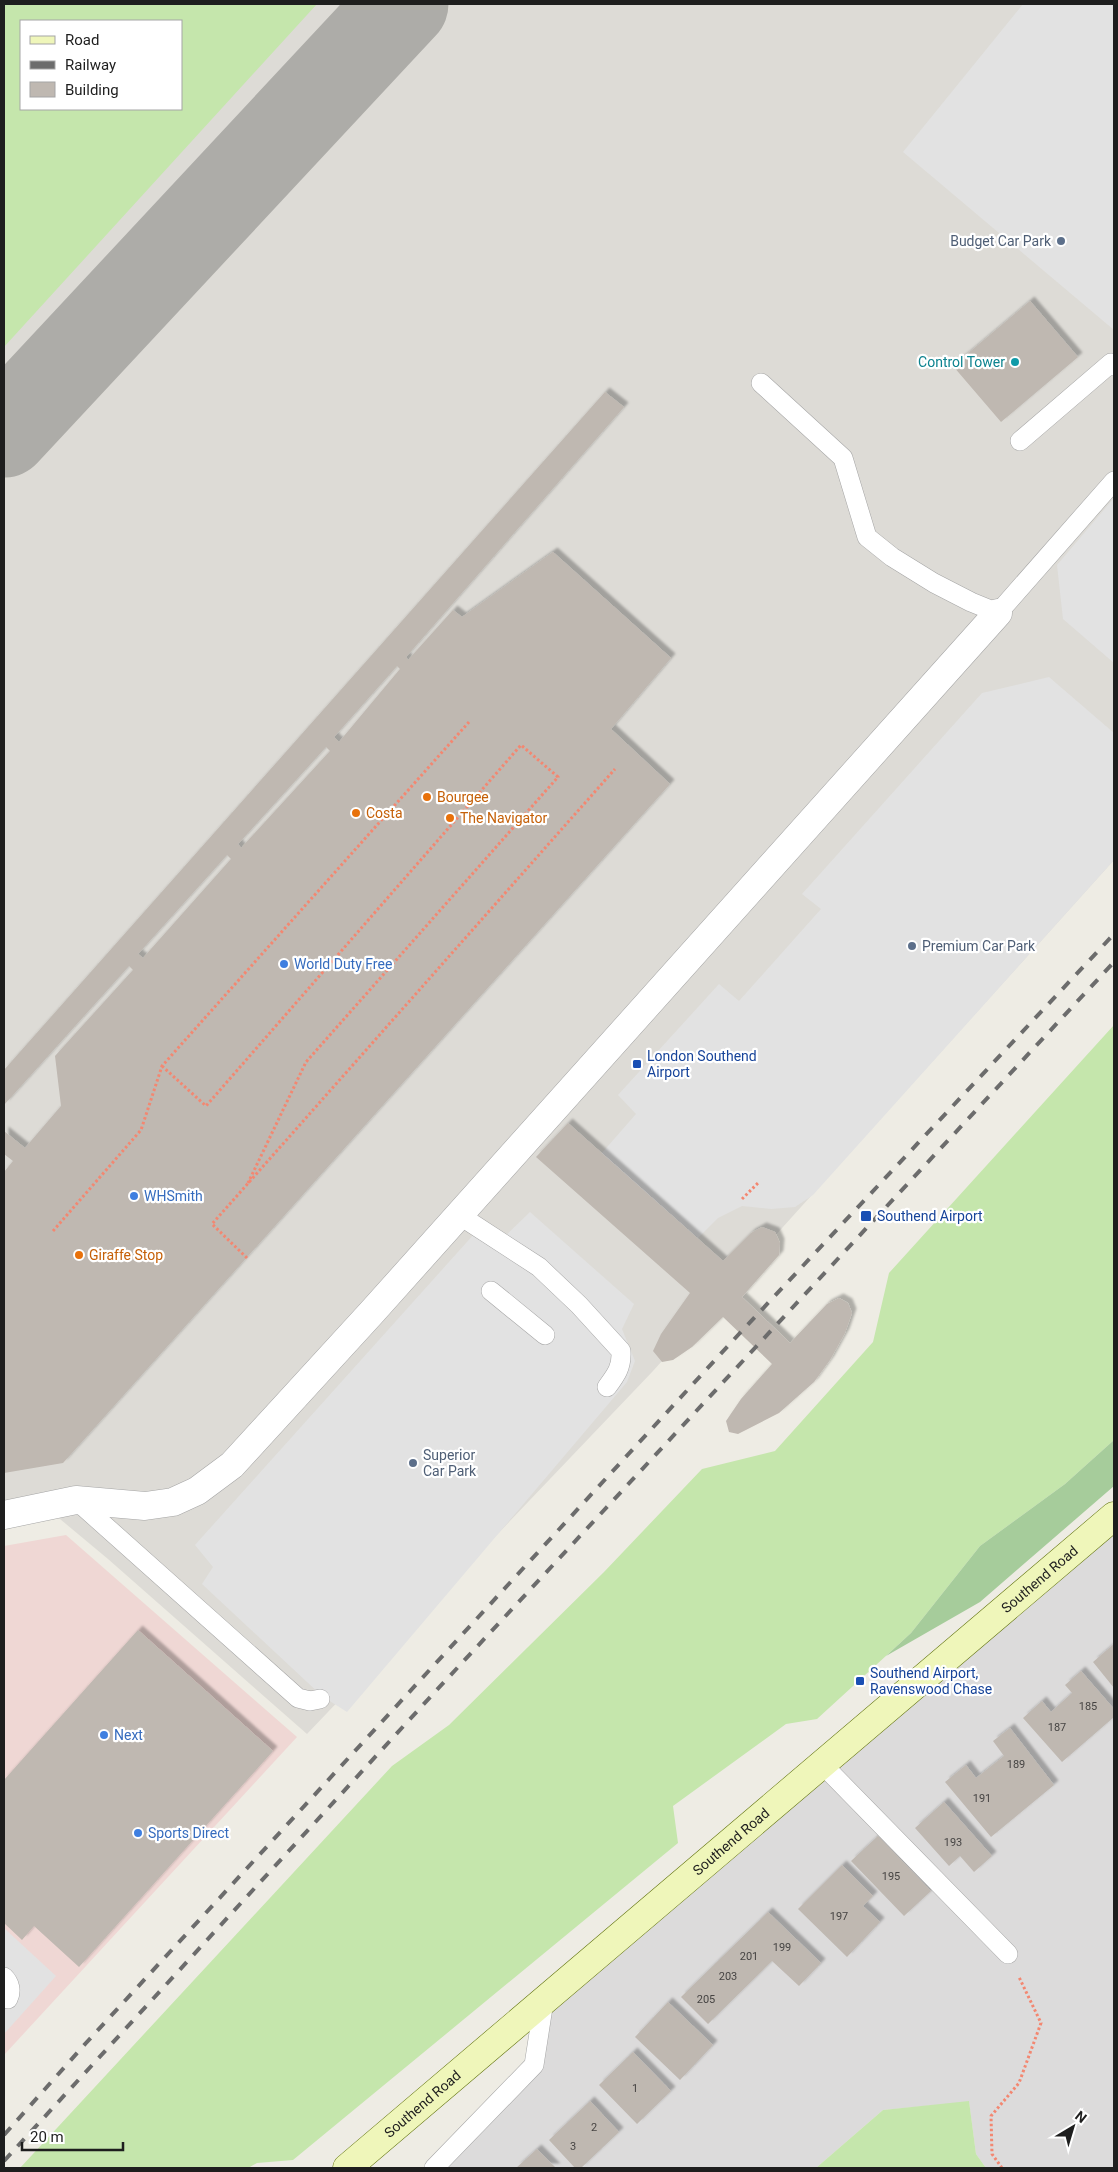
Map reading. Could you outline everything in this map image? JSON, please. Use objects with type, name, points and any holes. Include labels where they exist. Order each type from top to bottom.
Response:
[{"type":"street","points":[[4,1515],[76,1500],[160,1505],[187,1496],[213,1480],[232,1465],[459,1215],[998,613]]},
{"type":"street","name":"Southend Road","points":[[347,2168],[822,1764],[1111,1526]]},
{"type":"lane","points":[[1020,441],[1111,363],[1114,366]]},
{"type":"lane","points":[[761,383],[843,458],[867,538],[892,557],[934,583],[998,613],[1114,481]]},
{"type":"lane","points":[[459,1215],[539,1267],[579,1305],[621,1351],[622,1361],[618,1372],[607,1387]]},
{"type":"lane","points":[[491,1291],[544,1335]]},
{"type":"lane","points":[[76,1500],[298,1698],[310,1702],[320,1699]]},
{"type":"lane","points":[[822,1764],[1008,1954]]},
{"type":"lane","points":[[4,1977],[9,1984],[8,1999]]},
{"type":"lane","points":[[434,2168],[534,2065],[544,2001]]},
{"type":"path","points":[[53,1231],[141,1130],[162,1066],[469,722]]},
{"type":"path","points":[[162,1066],[206,1106],[520,745],[558,777],[306,1062],[248,1184]]},
{"type":"path","points":[[247,1258],[212,1224],[615,769]]},
{"type":"path","points":[[742,1199],[759,1182]]},
{"type":"path","points":[[1002,2168],[992,2154],[991,2116],[1019,2083],[1041,2022],[1008,1954]]},
{"type":"shaded area","name":"London Southend Airport","points":[[4,4],[1114,4],[1114,860],[653,1371],[307,1734],[108,1559],[42,1504],[4,1510]]},
{"type":"shaded area","name":"Budget Car Park","points":[[1023,4],[1114,4],[1114,330],[903,152]]},
{"type":"shaded area","points":[[1114,498],[1114,663],[1063,619],[1057,565]]},
{"type":"shaded area","name":"Premium Car Park","points":[[1049,677],[1114,733],[1114,860],[813,1195],[795,1207],[771,1209],[742,1206],[718,1218],[698,1238],[601,1154],[636,1114],[618,1095],[719,984],[739,1001],[821,909],[802,894],[982,693]]},
{"type":"shaded area","name":"Superior Car Park","points":[[530,1212],[634,1304],[622,1329],[635,1361],[627,1382],[347,1712],[322,1696],[202,1584],[213,1567],[195,1545],[475,1233],[495,1246]]},
{"type":"shaded area","points":[[1114,1516],[1113,2168],[986,2168],[976,2154],[969,2102],[883,2110],[816,2168],[434,2168],[534,2065],[544,2001]]},
{"type":"shaded area","points":[[66,1535],[297,1737],[4,2055],[4,1546]]},
{"type":"shaded area","points":[[4,1928],[56,1976],[4,2034]]},
{"type":"green space","points":[[4,4],[317,4],[4,347]]},
{"type":"green space","points":[[1114,1025],[1114,1440],[1065,1484],[980,1546],[911,1633],[817,1719],[786,1724],[673,1806],[678,1843],[293,2160],[257,2163],[248,2168],[20,2168],[392,1766],[449,1725],[604,1572],[702,1469],[775,1451],[873,1342],[889,1273]]},
{"type":"green space","points":[[1114,1440],[1114,1486],[980,1602],[886,1656],[911,1633],[980,1546],[1065,1484]]},
{"type":"green space","points":[[969,2101],[976,2154],[986,2168],[816,2168],[883,2110]]},
{"type":"building","name":"Control Tower","points":[[1030,301],[1078,357],[1001,422],[953,366]]},
{"type":"building","points":[[605,392],[624,407],[406,657],[408,660],[453,610],[462,617],[553,552],[671,658],[611,729],[670,784],[63,1463],[4,1473],[4,1172],[13,1161],[4,1154],[4,1131],[25,1148],[61,1106],[55,1056],[133,970],[129,966],[4,1105],[4,1070]],"holes":[[[397,666],[400,669],[339,742],[334,737]],[[326,747],[330,751],[241,848],[238,844]],[[227,855],[231,859],[143,958],[138,954]]]},
{"type":"building","points":[[568,1123],[723,1261],[751,1233],[762,1227],[775,1232],[780,1243],[779,1255],[742,1297],[790,1343],[827,1304],[839,1298],[848,1303],[852,1313],[845,1333],[830,1360],[814,1382],[779,1413],[738,1434],[729,1432],[726,1421],[741,1399],[772,1364],[723,1317],[692,1347],[673,1360],[662,1362],[653,1351],[661,1334],[690,1293],[536,1157]]},
{"type":"building","points":[[138,1630],[273,1751],[79,1967],[34,1926],[22,1940],[4,1923],[4,1780]]},
{"type":"building","points":[[1114,1644],[1114,1688],[1093,1662]]},
{"type":"building","points":[[1081,1671],[1114,1709],[1114,1717],[1062,1762],[1023,1718],[1042,1701],[1051,1712],[1072,1693],[1065,1685]]},
{"type":"building","points":[[1010,1728],[1054,1785],[991,1837],[945,1782],[966,1765],[976,1778],[1004,1756],[993,1741]]},
{"type":"building","points":[[944,1802],[992,1856],[974,1872],[960,1856],[949,1866],[915,1828]]},
{"type":"building","points":[[878,1836],[931,1891],[904,1916],[851,1861]]},
{"type":"building","points":[[842,1865],[873,1896],[863,1906],[880,1922],[847,1957],[798,1909]]},
{"type":"building","points":[[768,1912],[821,1963],[799,1986],[772,1961],[708,2024],[681,1997]]},
{"type":"building","points":[[668,2002],[713,2045],[680,2080],[635,2037]]},
{"type":"building","points":[[633,2052],[671,2091],[637,2124],[599,2085]]},
{"type":"building","points":[[590,2101],[619,2132],[581,2168],[575,2168],[549,2140]]},
{"type":"building","points":[[537,2149],[556,2168],[516,2168]]},
{"type":"taxiway","points":[[4,432],[403,4]]},
{"type":"railway","points":[[4,2135],[86,2043],[739,1334],[1114,934]]},
{"type":"railway","points":[[4,2161],[433,1694],[1114,962]]},
{"type":"place","name":"Budget Car Park","points":[[1061,241]]},
{"type":"place","name":"Control Tower","points":[[1015,362]]},
{"type":"place","name":"Bourgee","points":[[427,797]]},
{"type":"place","name":"Costa","points":[[356,813]]},
{"type":"place","name":"The Navigator","points":[[450,818]]},
{"type":"place","name":"Premium Car Park","points":[[912,946]]},
{"type":"place","name":"World Duty Free","points":[[284,964]]},
{"type":"place","name":"London Southend Airport","points":[[637,1064]]},
{"type":"place","name":"WHSmith","points":[[134,1196]]},
{"type":"place","name":"Southend Airport","points":[[866,1216]]},
{"type":"place","name":"Giraffe Stop","points":[[79,1255]]},
{"type":"place","name":"Superior Car Park","points":[[413,1463]]},
{"type":"place","name":"Southend Airport, Ravenswood Chase","points":[[860,1681]]},
{"type":"place","name":"Next","points":[[104,1735]]},
{"type":"place","name":"Sports Direct","points":[[138,1833]]}]
